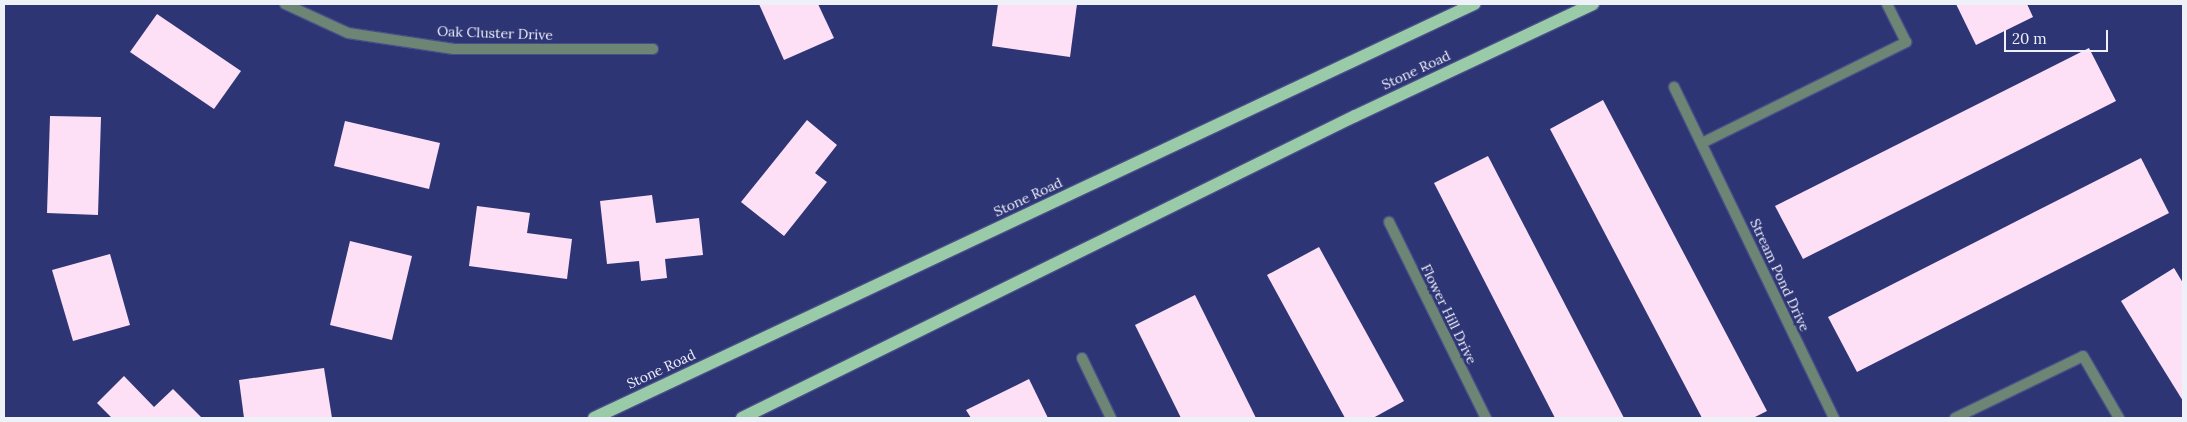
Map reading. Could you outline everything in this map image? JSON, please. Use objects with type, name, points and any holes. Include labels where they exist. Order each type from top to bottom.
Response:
[{"type":"main road","name":"Stone Road","points":[[594,418],[1474,4]]},
{"type":"main road","name":"Stone Road","points":[[742,418],[1346,120],[1593,4]]},
{"type":"street","name":"Oak Cluster Drive","points":[[285,4],[348,33],[454,48],[652,49]]},
{"type":"street","points":[[1702,143],[1906,42],[1887,4]]},
{"type":"street","name":"Stream Pond Drive","points":[[1674,87],[1834,418]]},
{"type":"street","name":"Flower Hill Drive","points":[[1389,222],[1486,418]]},
{"type":"street","points":[[1954,418],[2083,356],[2119,418]]},
{"type":"street","points":[[1082,358],[1111,418]]},
{"type":"building","points":[[759,4],[818,4],[834,38],[784,60]]},
{"type":"building","points":[[998,4],[1077,4],[1070,57],[992,46]]},
{"type":"building","points":[[1956,4],[2027,4],[2033,17],[1976,45]]},
{"type":"building","points":[[157,14],[241,71],[214,109],[130,52]]},
{"type":"building","points":[[2089,48],[2116,101],[1803,259],[1775,206]]},
{"type":"building","points":[[1603,100],[1767,411],[1753,418],[1702,418],[1550,129]]},
{"type":"building","points":[[50,116],[101,117],[98,215],[47,213]]},
{"type":"building","points":[[807,120],[837,145],[815,173],[827,182],[784,236],[741,202]]},
{"type":"building","points":[[345,121],[440,143],[429,189],[334,166]]},
{"type":"building","points":[[1488,156],[1624,418],[1555,418],[1434,183]]},
{"type":"building","points":[[2141,158],[2169,213],[1857,372],[1828,317]]},
{"type":"building","points":[[652,195],[656,223],[699,218],[703,255],[665,259],[667,278],[641,281],[639,261],[607,264],[600,201]]},
{"type":"building","points":[[477,206],[530,213],[527,233],[572,239],[567,279],[469,266]]},
{"type":"building","points":[[350,241],[412,256],[392,340],[330,325]]},
{"type":"building","points":[[1319,247],[1404,401],[1373,418],[1345,418],[1267,275]]},
{"type":"building","points":[[110,254],[130,325],[73,341],[52,270]]},
{"type":"building","points":[[2174,268],[2183,283],[2183,401],[2121,301]]},
{"type":"building","points":[[1195,295],[1256,418],[1181,418],[1135,325]]},
{"type":"building","points":[[324,368],[332,418],[244,418],[239,380]]},
{"type":"building","points":[[124,376],[154,407],[173,389],[202,418],[112,418],[97,403]]},
{"type":"building","points":[[1029,379],[1048,418],[971,418],[966,410]]}]
